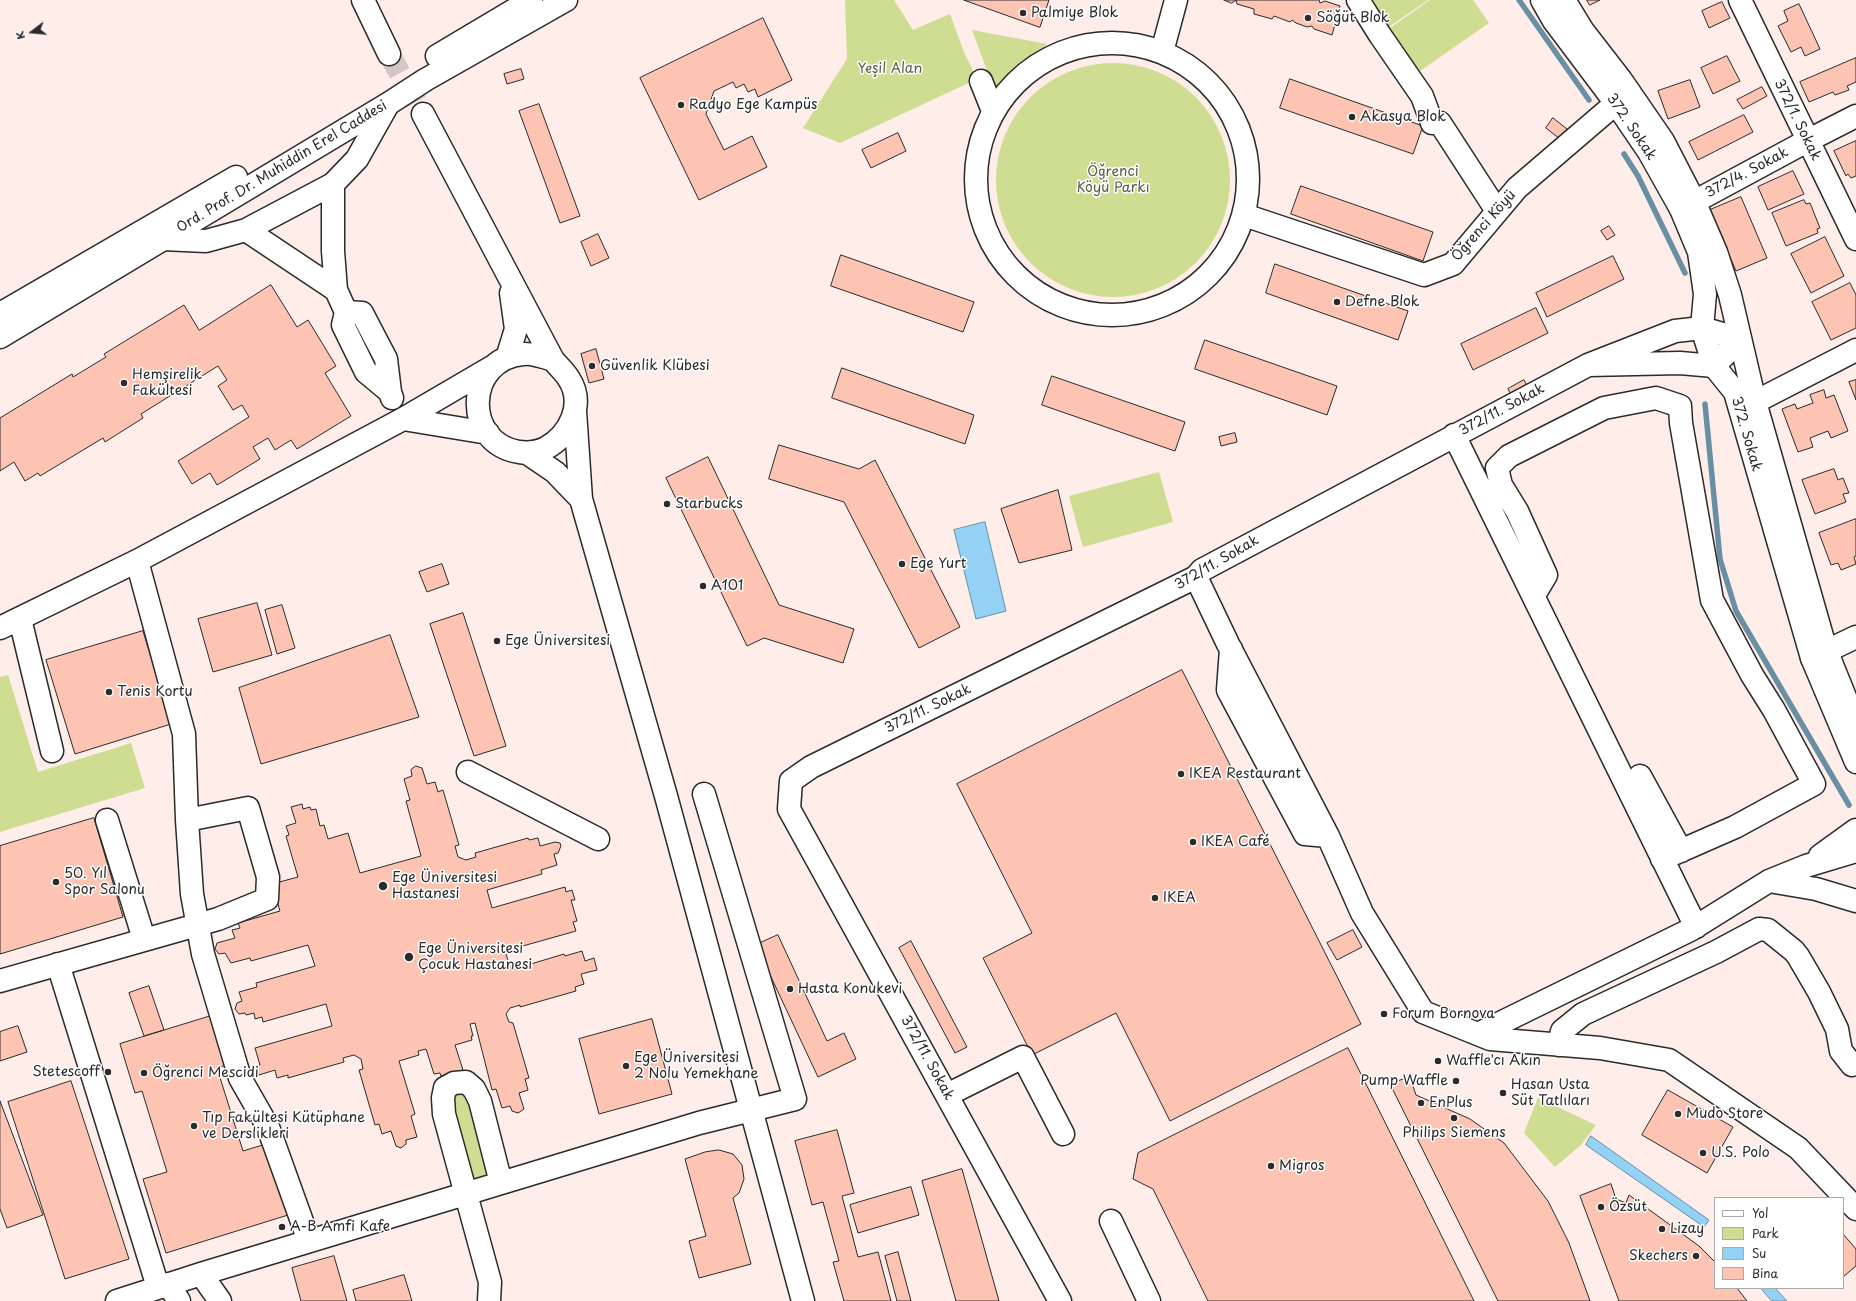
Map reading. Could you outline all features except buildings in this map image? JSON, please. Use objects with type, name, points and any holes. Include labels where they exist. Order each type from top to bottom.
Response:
[{"type":"street","points":[[363,0],[389,54]]},
{"type":"street","name":"Ord. Prof. Dr. Muhiddin Erel Caddesi","points":[[0,314],[287,148],[531,0]]},
{"type":"street","name":"Ord. Prof. Dr. Muhiddin Erel Caddesi","points":[[0,337],[388,104],[424,80],[566,0]]},
{"type":"street","points":[[1162,52],[1176,0]]},
{"type":"street","points":[[1358,0],[1422,96],[1432,123],[1440,123],[1497,211]]},
{"type":"street","name":"372. Sokak","points":[[1542,0],[1554,21],[1622,97]]},
{"type":"street","name":"372. Sokak","points":[[1564,0],[1622,97],[1649,152],[1687,205],[1716,252],[1730,295],[1755,402],[1819,654],[1856,724]]},
{"type":"street","name":"372/1. Sokak","points":[[1740,0],[1807,141],[1856,239]]},
{"type":"street","points":[[1100,43],[1132,44],[1162,52],[1196,72],[1224,101],[1242,136],[1248,176],[1244,215],[1231,247],[1211,274],[1184,296],[1153,310],[1120,316],[1086,314],[1046,300],[1013,274],[990,240],[977,200],[977,158],[983,134],[993,111],[1014,84],[1040,63],[1070,49],[1100,43]]},
{"type":"street","points":[[981,81],[993,111]]},
{"type":"street","name":"Öğrenci Köyü","points":[[1244,215],[1424,275],[1453,264],[1517,188],[1622,97]]},
{"type":"street","points":[[163,239],[206,241],[246,230],[333,184],[357,159],[388,104]]},
{"type":"street","points":[[423,114],[510,282],[553,360],[569,379],[574,394],[581,498],[666,796],[803,1301]]},
{"type":"street","name":"372/4. Sokak","points":[[1687,205],[1856,116]]},
{"type":"street","points":[[333,184],[336,290],[346,312],[343,324],[366,372],[390,392],[402,419]]},
{"type":"street","name":"372. Sokak","points":[[1687,205],[1699,252],[1705,294],[1702,328],[1714,366],[1735,392],[1819,654],[1856,762]]},
{"type":"street","points":[[246,230],[336,290]]},
{"type":"street","points":[[510,282],[516,329],[500,362],[482,380],[478,397],[478,415],[488,433],[498,443],[513,451],[527,453],[544,450],[558,441],[569,427],[575,411]]},
{"type":"street","name":"372/11. Sokak","points":[[1060,1301],[789,809],[791,781],[811,767],[1196,577],[1202,570],[1588,365],[1675,331],[1702,328],[1740,339]]},
{"type":"street","points":[[1714,366],[1740,339]]},
{"type":"street","points":[[1755,402],[1856,350]]},
{"type":"street","points":[[0,628],[137,561],[402,419],[500,362],[524,354],[553,360]]},
{"type":"street","name":"372/11. Sokak","points":[[1588,365],[1680,363],[1714,366]]},
{"type":"street","points":[[1534,595],[1546,575],[1517,511],[1502,485],[1497,468],[1509,456],[1604,408],[1656,398],[1680,406],[1680,423],[1712,600],[1752,675],[1774,710],[1814,784],[1735,827],[1672,855]]},
{"type":"street","points":[[402,419],[488,433]]},
{"type":"street","points":[[1454,435],[1534,595],[1672,855]]},
{"type":"street","points":[[527,453],[555,472],[581,498]]},
{"type":"street","points":[[137,561],[184,734],[187,820],[192,894],[196,924],[203,954],[240,1078],[268,1127],[309,1241]]},
{"type":"street","points":[[1196,577],[1231,649],[1228,690],[1305,834],[1328,836],[1362,913],[1423,1012],[1490,1039],[1600,1048],[1669,1060],[1798,1148],[1856,1209]]},
{"type":"street","points":[[20,619],[52,751]]},
{"type":"street","points":[[1819,654],[1856,637]]},
{"type":"street","points":[[468,772],[598,839]]},
{"type":"street","points":[[1640,776],[1672,855],[1696,927]]},
{"type":"street","points":[[117,1301],[168,1291],[201,1274],[699,1123],[795,1099],[704,794]]},
{"type":"street","points":[[0,981],[196,924],[218,919],[267,899],[268,877],[248,808],[187,820]]},
{"type":"street","points":[[106,820],[144,939]]},
{"type":"street","points":[[1806,866],[1856,830]]},
{"type":"street","points":[[1478,1034],[1696,927],[1769,881],[1806,866],[1856,851]]},
{"type":"street","points":[[1769,881],[1816,890],[1856,901]]},
{"type":"street","points":[[1559,1045],[1562,1032],[1583,1014],[1716,952],[1759,929],[1764,929],[1768,930],[1798,956],[1819,992],[1837,1029],[1841,1051],[1852,1065],[1856,1063]]},
{"type":"street","points":[[58,964],[168,1291]]},
{"type":"street","points":[[947,1095],[1023,1057],[1063,1134]]},
{"type":"street","points":[[489,1301],[490,1282],[444,1114],[443,1098],[445,1088],[454,1083],[466,1082],[474,1089],[480,1101],[501,1183]]},
{"type":"street","points":[[1111,1221],[1149,1301]]},
{"type":"street","points":[[201,1274],[220,1301]]},
{"type":"green space","name":"Yeşil Alan","points":[[845,0],[894,0],[913,30],[950,14],[964,52],[977,79],[840,143],[803,128],[847,59]]},
{"type":"green space","points":[[1363,0],[1428,0],[1383,31]]},
{"type":"green space","points":[[1430,0],[1473,0],[1489,23],[1410,78],[1380,35]]},
{"type":"green space","points":[[972,30],[1047,44],[994,89]]},
{"type":"green space","name":"Öğrenci Köyü Parkı","points":[[1113,63],[1136,65],[1158,72],[1178,83],[1196,97],[1210,115],[1221,135],[1228,157],[1230,180],[1228,203],[1221,225],[1210,245],[1196,263],[1178,277],[1158,288],[1136,295],[1113,297],[1090,295],[1068,288],[1048,277],[1030,263],[1016,245],[1005,225],[998,203],[996,180],[998,157],[1005,135],[1016,115],[1030,97],[1048,83],[1068,72],[1090,65]]},
{"type":"green space","points":[[1159,472],[1173,522],[1083,547],[1069,496]]},
{"type":"green space","points":[[8,675],[38,772],[131,743],[145,788],[0,832],[0,677]]},
{"type":"green space","points":[[466,1082],[501,1183],[466,1194],[444,1114],[454,1083]]},
{"type":"green space","points":[[1538,1098],[1596,1125],[1581,1145],[1555,1167],[1524,1133]]},
{"type":"water","points":[[985,522],[1006,611],[976,619],[954,530]]},
{"type":"water","points":[[1591,1136],[1709,1220],[1704,1227],[1586,1145]]},
{"type":"water","points":[[1762,1289],[1776,1289],[1787,1301],[1772,1301]]},
{"type":"waterway","points":[[1519,0],[1589,100]]},
{"type":"waterway","points":[[1624,154],[1638,176],[1685,273]]},
{"type":"waterway","points":[[1705,404],[1720,559],[1736,611],[1849,805]]},
{"type":"tunnel","points":[[389,54],[423,114]]},
{"type":"place","name":"Palmiye Blok","points":[[1023,13]]},
{"type":"place","name":"Söğüt Blok","points":[[1308,18]]},
{"type":"place","name":"Radyo Ege Kampüs","points":[[681,105]]},
{"type":"place","name":"Akasya Blok","points":[[1352,117]]},
{"type":"place","name":"Defne Blok","points":[[1337,302]]},
{"type":"place","name":"Güvenlik Klübesi","points":[[592,366]]},
{"type":"place","name":"Hemşirelik Fakültesi","points":[[124,383]]},
{"type":"place","name":"Starbucks","points":[[667,504]]},
{"type":"place","name":"Ege Yurt","points":[[902,564]]},
{"type":"place","name":"A101","points":[[703,586]]},
{"type":"place","name":"Ege Üniversitesi","points":[[497,641]]},
{"type":"place","name":"Tenis Kortu","points":[[109,692]]},
{"type":"place","name":"IKEA Restaurant","points":[[1181,774]]},
{"type":"place","name":"IKEA Café","points":[[1193,842]]},
{"type":"place","name":"50. Yıl Spor Salonu","points":[[56,882]]},
{"type":"place","name":"Ege Üniversitesi Hastanesi","points":[[383,886]]},
{"type":"place","name":"IKEA","points":[[1155,898]]},
{"type":"place","name":"Ege Üniversitesi Çocuk Hastanesi","points":[[409,957]]},
{"type":"place","name":"Hasta Konukevi","points":[[790,989]]},
{"type":"place","name":"Forum Bornova","points":[[1384,1014]]},
{"type":"place","name":"Waffle'cı Akın","points":[[1438,1061]]},
{"type":"place","name":"Ege Üniversitesi 2 Nolu Yemekhane","points":[[626,1066]]},
{"type":"place","name":"Stetescoff","points":[[108,1072]]},
{"type":"place","name":"Öğrenci Mescidi","points":[[144,1073]]},
{"type":"place","name":"Pump Waffle","points":[[1456,1081]]},
{"type":"place","name":"Hasan Usta Süt Tatlıları","points":[[1503,1093]]},
{"type":"place","name":"EnPlus","points":[[1421,1103]]},
{"type":"place","name":"Mudo Store","points":[[1678,1114]]},
{"type":"place","name":"Philips Siemens","points":[[1454,1118]]},
{"type":"place","name":"Tıp Fakültesi Kütüphane ve Derslikleri","points":[[194,1126]]},
{"type":"place","name":"U.S. Polo","points":[[1703,1153]]},
{"type":"place","name":"Migros","points":[[1271,1166]]},
{"type":"place","name":"Özsüt","points":[[1601,1207]]},
{"type":"place","name":"A-B Amfi Kafe","points":[[282,1227]]},
{"type":"place","name":"Lizay","points":[[1662,1229]]},
{"type":"place","name":"Skechers","points":[[1696,1256]]}]
